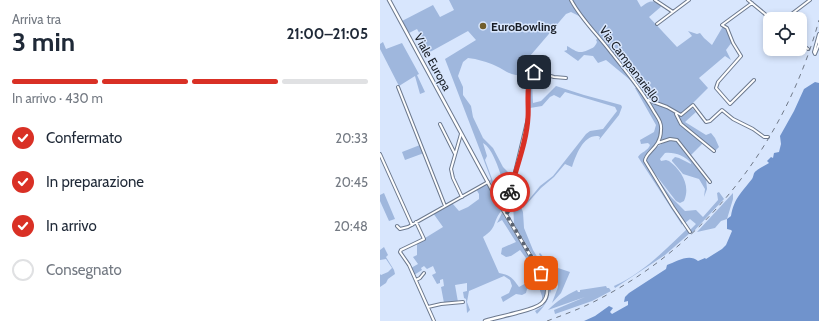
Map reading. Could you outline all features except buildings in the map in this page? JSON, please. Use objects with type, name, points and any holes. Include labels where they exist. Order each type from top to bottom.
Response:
[{"type":"street","name":"Viale Europa","points":[[389,0],[488,182],[547,284],[547,293],[542,303],[536,308],[485,321]]},
{"type":"street","name":"Via Campanariello","points":[[571,0],[578,12],[610,50],[647,100],[662,129],[658,144]]},
{"type":"street","points":[[655,0],[674,12]]},
{"type":"street","points":[[657,24],[689,0]]},
{"type":"street","points":[[748,0],[763,12]]},
{"type":"street","points":[[794,12],[810,0]]},
{"type":"street","points":[[752,3],[722,25],[728,28],[733,43],[742,56],[718,82],[716,88],[731,104],[754,80]]},
{"type":"street","points":[[818,38],[815,54],[814,52],[819,34]]},
{"type":"street","points":[[506,214],[510,209],[510,193],[526,130],[530,77],[534,72],[537,72],[554,77],[566,78]]},
{"type":"street","points":[[398,87],[445,206]]},
{"type":"street","points":[[647,100],[667,107],[681,115],[693,105],[706,122],[710,121],[722,110],[764,137],[768,137]]},
{"type":"street","points":[[676,112],[681,124],[714,150]]},
{"type":"street","points":[[440,124],[455,154]]},
{"type":"street","points":[[461,133],[451,171],[462,197]]},
{"type":"street","points":[[690,232],[645,160],[646,156],[658,144],[670,138],[678,140],[710,182]]},
{"type":"street","points":[[380,154],[412,225]]},
{"type":"street","points":[[397,226],[401,229],[412,225],[488,182]]},
{"type":"street","points":[[416,222],[424,239],[401,250],[400,252],[409,265],[434,321]]},
{"type":"street","points":[[416,280],[424,273]]},
{"type":"street","points":[[428,307],[463,302]]},
{"type":"shaded area","points":[[449,0],[569,0],[581,17],[571,12],[566,14],[530,56],[529,60],[531,62],[538,63],[529,75],[508,73],[486,62],[475,59],[468,58],[463,62],[458,76],[463,87],[463,95],[471,106],[473,117],[483,138],[493,148],[503,167],[509,173],[513,174],[508,199],[506,194],[506,183],[504,184],[496,161],[490,150],[483,143],[487,156],[485,160],[495,187],[496,189],[498,188],[501,202],[490,181],[491,179],[445,59],[476,40],[468,31],[430,52],[417,29],[409,33],[402,21],[433,5],[440,17],[454,10]]},
{"type":"shaded area","points":[[571,0],[637,0],[641,7],[651,2],[656,2],[663,5],[649,17],[677,47],[692,36],[688,31],[697,34],[700,33],[712,45],[722,26],[727,28],[732,42],[726,50],[731,60],[725,56],[699,78],[708,88],[682,114],[679,114],[669,107],[653,102],[647,98]]},
{"type":"shaded area","points":[[598,38],[610,51],[635,86],[629,79],[606,60],[598,63],[593,56],[584,55],[578,61],[564,51],[567,50],[567,46],[582,52],[591,49],[595,46]]},
{"type":"shaded area","points":[[383,42],[386,49],[402,43],[419,74],[417,75],[425,92],[420,94],[415,76],[399,86],[380,49],[380,44]]},
{"type":"shaded area","points":[[530,80],[532,82],[533,103],[541,101],[556,86],[621,105],[622,107],[619,115],[599,140],[600,137],[598,136],[584,142],[572,167],[565,164],[554,177],[522,208],[540,186],[553,176],[586,134],[590,131],[603,129],[617,111],[615,107],[565,92],[560,98],[554,95],[550,97],[542,106],[530,108]]},
{"type":"shaded area","points":[[815,82],[819,83],[819,321],[584,321],[595,316],[609,306],[613,308],[610,312],[612,314],[628,305],[628,301],[624,302],[625,297],[666,269],[667,265],[687,258],[698,261],[705,258],[706,259],[726,245],[732,231],[727,229],[727,219],[731,216],[736,200],[752,179],[755,172],[759,168],[769,163],[767,161],[771,157],[773,158],[774,153],[779,152],[781,144],[780,136],[804,89]]},
{"type":"shaded area","points":[[635,88],[638,88],[652,108],[659,123],[660,130],[659,138],[655,146],[644,157],[644,160],[682,222],[682,225],[638,157],[648,149],[650,145],[648,143],[641,144],[640,140],[654,132],[656,125]]},
{"type":"shaded area","points":[[652,103],[675,112],[679,124],[703,143],[691,155],[677,139],[661,139],[661,125],[651,105]]},
{"type":"shaded area","points":[[691,107],[696,112],[685,122],[706,135],[711,133],[719,147],[715,151],[680,121],[678,115],[681,117]]},
{"type":"shaded area","points":[[673,139],[677,141],[706,178],[707,189],[704,197],[705,189],[699,179],[683,174],[672,161],[675,157],[691,164],[686,158],[676,154],[665,153],[660,159],[661,161],[669,161],[684,178],[686,195],[684,201],[680,203],[676,201],[645,161],[650,153],[657,147]]},
{"type":"shaded area","points":[[420,145],[424,153],[405,160],[402,152]]},
{"type":"shaded area","points":[[652,171],[671,197],[685,211],[696,210],[703,217],[718,200],[717,193],[719,192],[724,199],[692,233],[690,230],[696,224],[690,219],[685,223]]},
{"type":"shaded area","points":[[515,175],[514,194],[517,204],[521,207],[523,212],[524,228],[533,250],[541,263],[541,268],[514,224],[513,202],[511,197]]},
{"type":"shaded area","points":[[487,184],[501,211],[493,228],[483,237],[499,273],[511,277],[519,287],[539,276],[520,250],[511,256],[506,257],[501,254],[502,248],[516,242],[502,220],[497,223],[502,213],[544,281],[545,294],[542,300],[538,285],[527,289],[526,293],[522,295],[516,294],[503,302],[501,297],[509,293],[512,286],[510,280],[504,276],[469,291],[467,302],[470,310],[467,313],[466,299],[464,298],[463,292],[467,291],[467,283],[455,285],[458,302],[444,303],[441,287],[444,286],[443,279],[437,284],[432,275],[436,273],[433,266],[427,269],[424,266],[421,268],[422,270],[414,275],[411,268],[418,264],[413,257],[417,255],[417,243],[443,227],[433,213],[452,203],[459,211],[468,207],[479,199],[479,194],[476,189]]},
{"type":"shaded area","points":[[384,193],[395,219],[389,221],[380,201],[380,195]]},
{"type":"shaded area","points":[[733,193],[733,199],[727,219],[721,221],[715,228],[697,232]]},
{"type":"shaded area","points":[[687,229],[690,233],[665,255],[615,288],[614,286],[634,275],[653,261]]},
{"type":"shaded area","points":[[384,247],[388,255],[386,257],[394,270],[395,274],[380,287],[380,274],[381,275],[388,272],[392,268],[386,259],[380,260],[380,250]]},
{"type":"shaded area","points":[[540,253],[546,260],[552,276],[550,294],[545,265],[539,254]]},
{"type":"shaded area","points":[[558,268],[570,272],[561,293],[552,303],[558,287]]},
{"type":"shaded area","points":[[606,286],[611,291],[592,301],[555,314],[554,310],[585,297],[548,310],[562,298],[577,290],[580,292],[580,290]]},
{"type":"shaded area","points":[[549,295],[548,300],[537,314],[535,311],[543,306]]},
{"type":"railway","points":[[547,321],[596,301],[642,274],[678,246],[710,215],[740,181],[765,144],[787,105],[805,63],[819,20]]},
{"type":"way so far","points":[[510,192],[510,209],[506,214],[541,273]]},
{"type":"place","name":"EuroBowling","points":[[483,26]]},
{"type":"route","points":[[510,192],[526,130],[528,118],[529,79],[534,72]]}]
